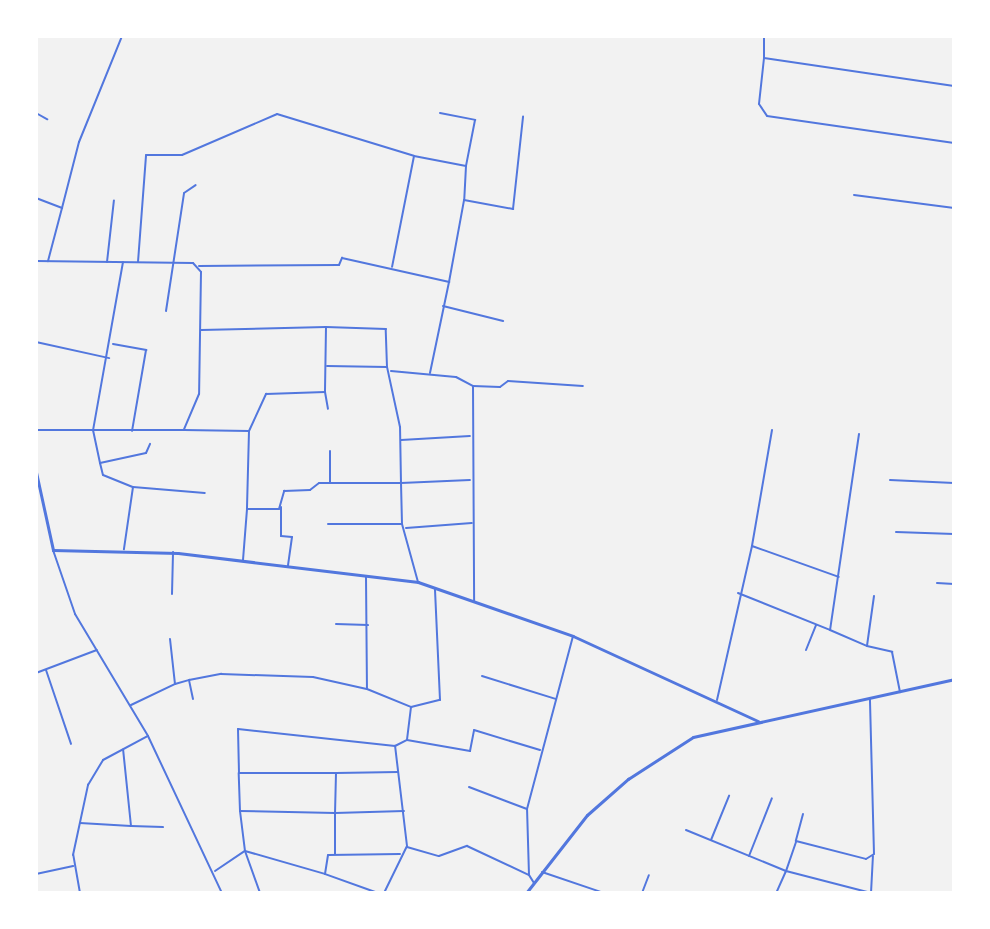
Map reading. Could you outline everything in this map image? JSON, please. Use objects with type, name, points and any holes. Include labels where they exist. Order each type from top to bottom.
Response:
[{"type":"street","points":[[48,261],[79,142],[122,36]]},
{"type":"street","points":[[764,36],[759,104],[767,116],[954,143]]},
{"type":"street","points":[[764,58],[954,86]]},
{"type":"street","points":[[36,113],[47,119]]},
{"type":"street","points":[[430,373],[464,200],[466,166],[475,120],[440,113]]},
{"type":"street","points":[[138,262],[146,155],[182,155],[278,114],[414,156],[466,166]]},
{"type":"street","points":[[464,200],[513,210],[523,117]]},
{"type":"street","points":[[392,267],[414,156]]},
{"type":"street","points":[[166,311],[184,193],[196,185]]},
{"type":"street","points":[[854,195],[954,208]]},
{"type":"street","points":[[36,198],[62,208]]},
{"type":"street","points":[[107,262],[114,200]]},
{"type":"street","points":[[36,261],[172,263],[199,266],[339,265],[342,258],[392,267],[449,282]]},
{"type":"street","points":[[123,262],[112,344],[93,430],[103,475],[133,487],[205,493]]},
{"type":"street","points":[[184,430],[199,394],[199,266]]},
{"type":"street","points":[[443,306],[503,321]]},
{"type":"street","points":[[200,330],[326,327],[386,329],[387,367],[391,371],[401,440],[402,524],[406,528],[418,582]]},
{"type":"street","points":[[326,327],[325,392],[328,409]]},
{"type":"street","points":[[36,342],[109,358]]},
{"type":"street","points":[[112,344],[146,350],[132,431]]},
{"type":"street","points":[[327,366],[387,367]]},
{"type":"street","points":[[391,371],[430,373],[473,386],[500,387],[508,381],[583,386]]},
{"type":"street","points":[[473,386],[470,436],[474,601]]},
{"type":"street","points":[[243,562],[249,431],[266,394],[325,392]]},
{"type":"street","points":[[36,430],[249,431]]},
{"type":"street","points":[[717,700],[738,593],[752,546],[772,430]]},
{"type":"street","points":[[830,630],[859,434]]},
{"type":"street","points":[[401,440],[470,436]]},
{"type":"street","points":[[100,463],[146,453],[150,444]]},
{"type":"street","points":[[330,451],[330,483]]},
{"type":"street","points":[[36,472],[53,550],[75,614],[148,736],[215,871],[222,893]]},
{"type":"street","points":[[288,567],[292,537],[281,536],[281,507],[284,491],[330,483],[471,480]]},
{"type":"street","points":[[890,480],[954,483]]},
{"type":"street","points":[[123,549],[133,487]]},
{"type":"street","points":[[247,509],[281,507]]},
{"type":"street","points":[[406,528],[472,523]]},
{"type":"street","points":[[327,524],[402,524]]},
{"type":"street","points":[[896,532],[954,534]]},
{"type":"street","points":[[752,546],[838,577]]},
{"type":"street","points":[[53,550],[123,549],[173,552],[418,582],[573,636],[717,700],[758,721]]},
{"type":"street","points":[[172,594],[173,552]]},
{"type":"street","points":[[366,577],[367,689]]},
{"type":"street","points":[[937,583],[954,584]]},
{"type":"street","points":[[131,705],[175,684],[238,673],[313,677],[367,689],[411,707],[440,700],[435,588]]},
{"type":"street","points":[[738,593],[867,645],[892,652],[900,692]]},
{"type":"street","points":[[867,645],[874,596]]},
{"type":"street","points":[[336,624],[368,625]]},
{"type":"street","points":[[806,650],[816,625]]},
{"type":"street","points":[[534,883],[529,875],[527,809],[540,750],[573,636]]},
{"type":"street","points":[[170,639],[175,684]]},
{"type":"street","points":[[36,674],[97,650]]},
{"type":"street","points":[[46,670],[71,744]]},
{"type":"street","points":[[482,676],[556,699]]},
{"type":"street","points":[[526,893],[587,815],[667,750],[693,737],[954,679]]},
{"type":"street","points":[[189,680],[193,699]]},
{"type":"street","points":[[686,830],[786,871],[871,893],[874,854],[870,698]]},
{"type":"street","points":[[407,740],[411,707]]},
{"type":"street","points":[[260,893],[245,851],[240,811],[237,729],[395,746],[407,740],[470,751],[474,730],[540,750]]},
{"type":"street","points":[[80,893],[73,866],[80,823],[97,770],[123,749],[148,736]]},
{"type":"street","points":[[384,893],[406,847],[405,811],[395,746]]},
{"type":"street","points":[[123,749],[131,826]]},
{"type":"street","points":[[240,773],[398,772]]},
{"type":"street","points":[[335,854],[336,773]]},
{"type":"street","points":[[469,787],[527,809]]},
{"type":"street","points":[[711,840],[729,796]]},
{"type":"street","points":[[749,856],[772,798]]},
{"type":"street","points":[[240,811],[335,813],[405,811]]},
{"type":"street","points":[[776,893],[786,871],[804,814]]},
{"type":"street","points":[[80,823],[163,827]]},
{"type":"street","points":[[796,841],[866,859],[874,854]]},
{"type":"street","points":[[406,847],[439,856],[467,846],[529,875]]},
{"type":"street","points":[[215,871],[245,851],[325,874],[378,893]]},
{"type":"street","points":[[325,874],[328,855],[401,854]]},
{"type":"street","points":[[36,874],[73,866]]},
{"type":"street","points":[[542,872],[604,893]]},
{"type":"street","points":[[642,893],[649,875]]}]
